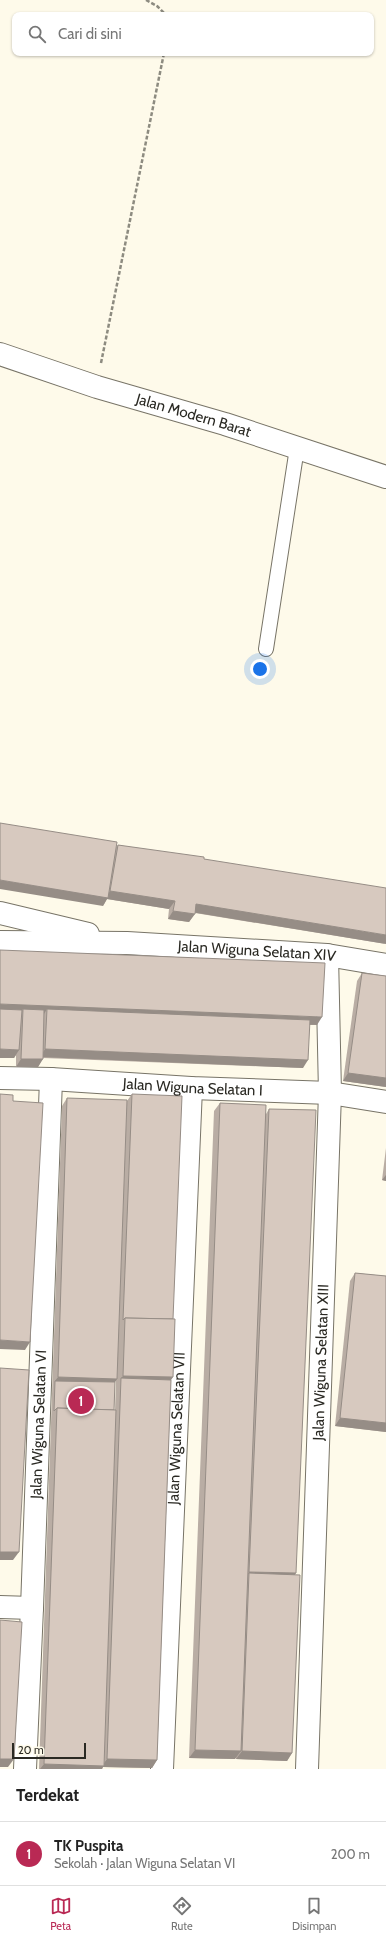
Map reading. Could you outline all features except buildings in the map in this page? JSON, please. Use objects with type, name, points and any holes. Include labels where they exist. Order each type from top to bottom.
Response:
[{"type":"street","name":"Jalan Modern Barat","points":[[0,354],[97,387],[225,424],[386,477]]},
{"type":"street","name":"Jalan Wiguna Selatan XIV","points":[[0,913],[127,943]]},
{"type":"street","name":"Jalan Wiguna Selatan XIV","points":[[0,942],[127,943],[328,955],[386,965]]},
{"type":"street","name":"Jalan Wiguna Selatan XIII","points":[[307,1769],[330,1093],[328,955]]},
{"type":"street","name":"Jalan Wiguna Selatan I","points":[[0,1078],[50,1079],[191,1088],[330,1093],[386,1102]]},
{"type":"street","name":"Jalan Wiguna Selatan VI","points":[[25,1769],[50,1079]]},
{"type":"street","name":"Jalan Wiguna Selatan VII","points":[[162,1769],[191,1088]]},
{"type":"street","points":[[0,1607],[32,1608]]},
{"type":"lane","points":[[266,649],[297,448]]},
{"type":"path","points":[[146,0],[157,6],[163,12]]},
{"type":"path","points":[[97,387],[163,56]]},
{"type":"place","name":"TK Puspita","points":[[81,1401]]}]
